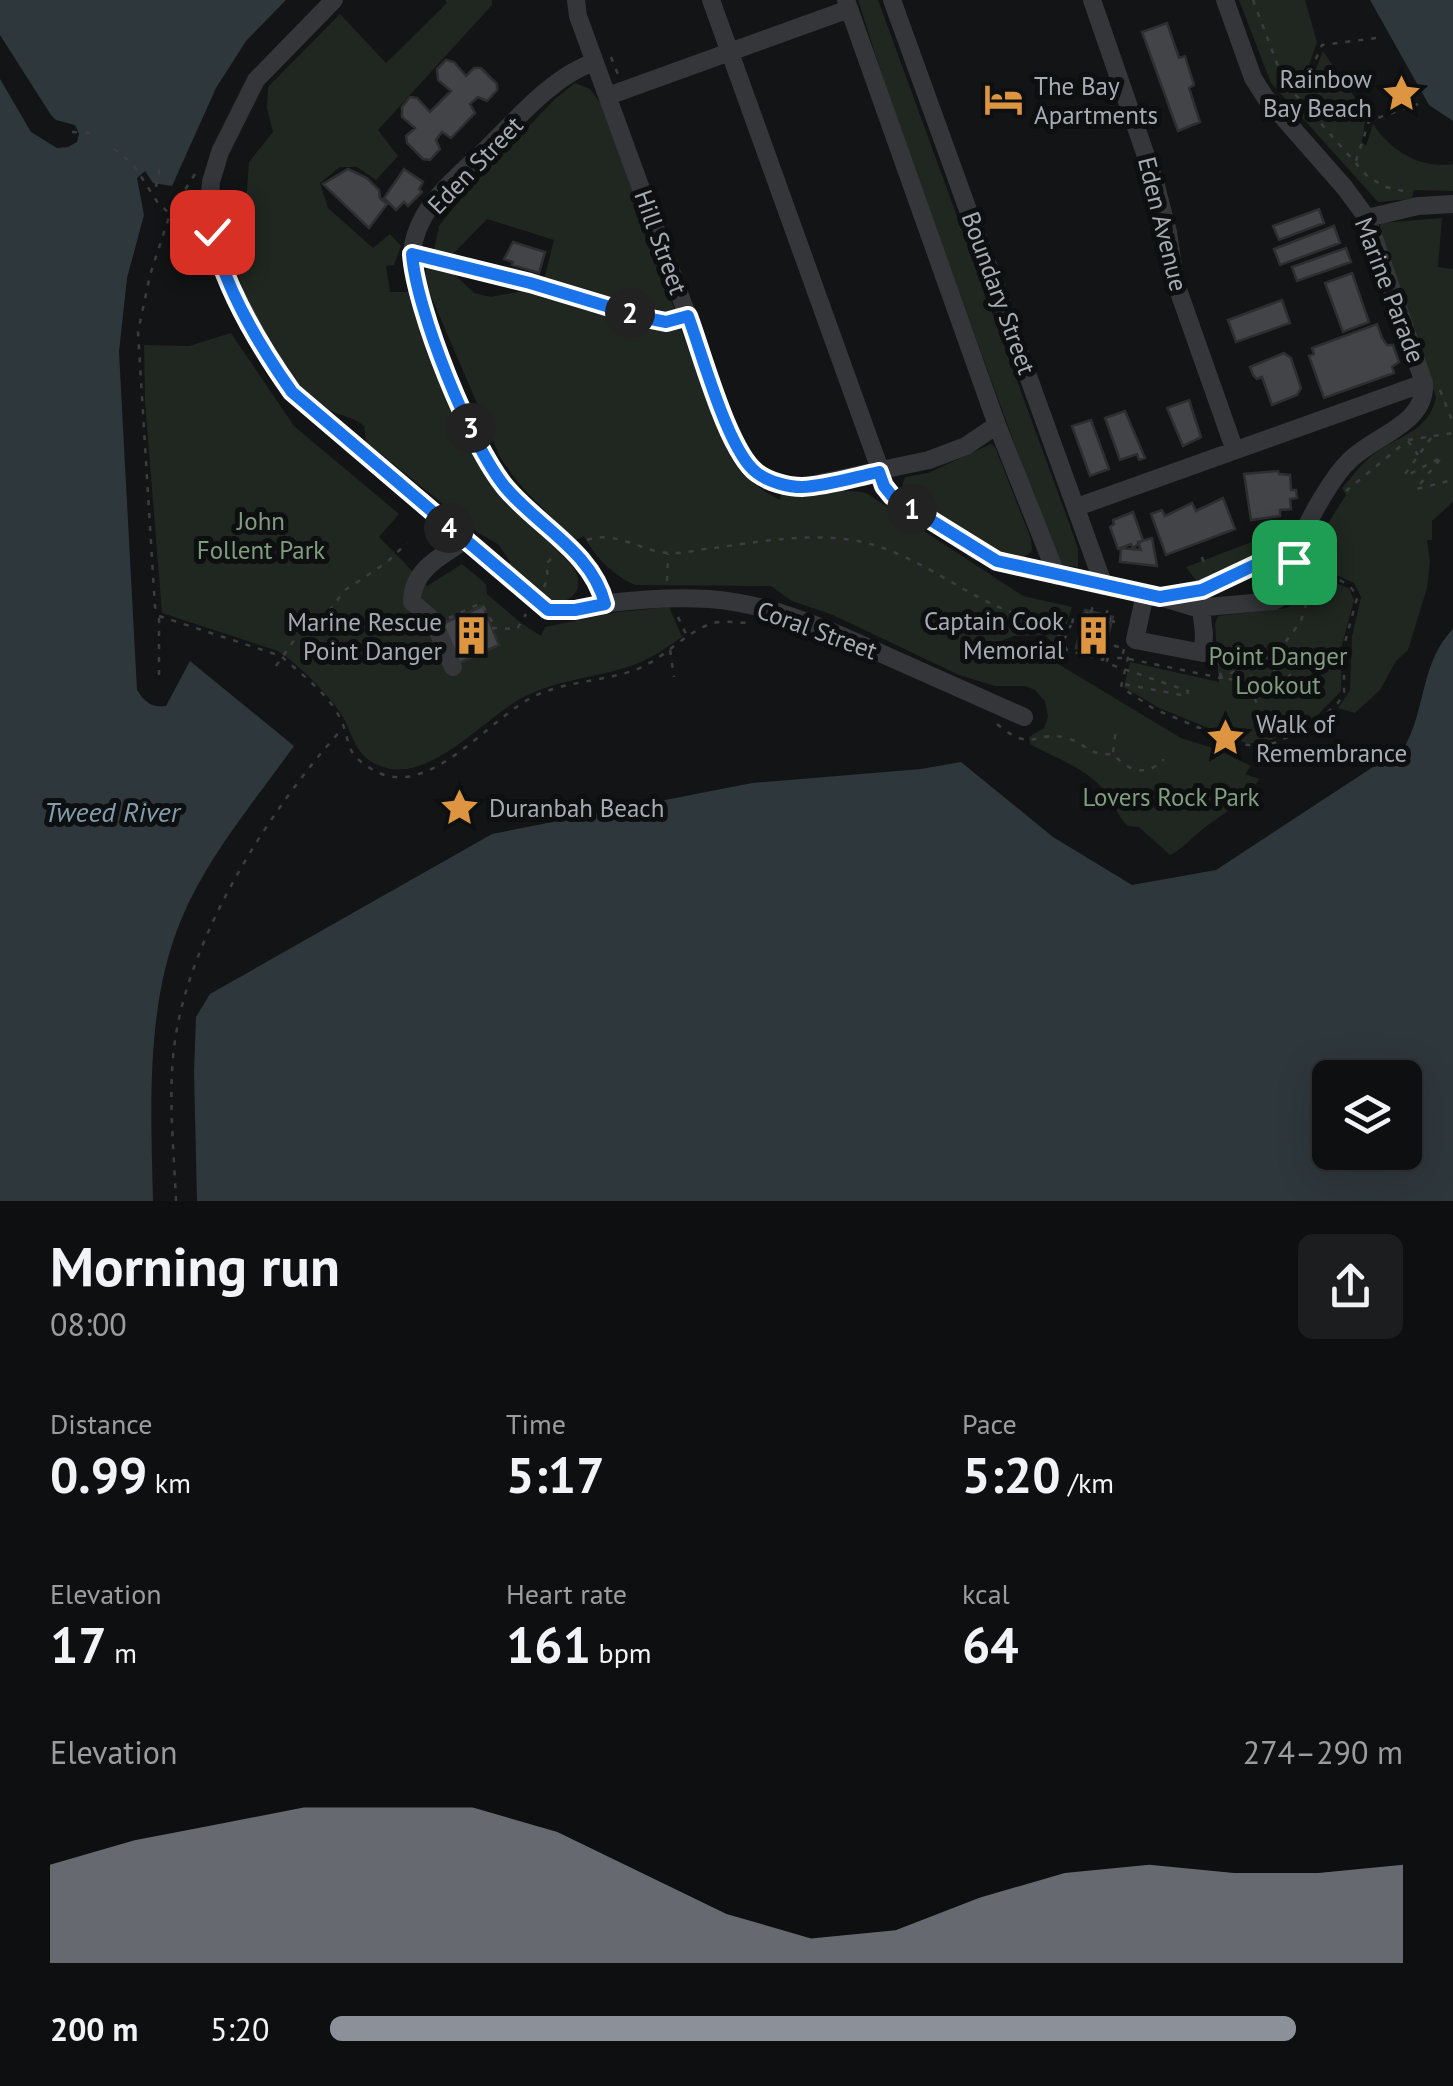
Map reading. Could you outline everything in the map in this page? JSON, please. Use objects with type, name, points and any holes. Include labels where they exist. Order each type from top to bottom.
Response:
[{"type":"street","name":"Coral Street","points":[[334,0],[256,80],[220,152],[209,208],[219,264],[292,392],[548,610],[669,598],[711,599],[776,611],[848,638],[1024,717]]},
{"type":"street","name":"Hill Street","points":[[576,0],[616,93],[728,426],[742,456],[756,472],[775,482],[801,487],[880,472],[966,446],[997,425]]},
{"type":"street","points":[[711,0],[884,486],[892,496],[979,552],[1003,562],[1152,596],[1281,600],[1306,575],[1303,534]]},
{"type":"street","name":"Boundary Street","points":[[892,0],[1104,586]]},
{"type":"street","name":"Eden Avenue","points":[[1092,0],[1155,182],[1175,281],[1234,448]]},
{"type":"street","name":"Marine Parade","points":[[1225,0],[1253,78],[1264,97],[1367,218],[1424,383]]},
{"type":"street","points":[[616,93],[847,4]]},
{"type":"street","name":"Boundary Street","points":[[847,4],[997,425],[1057,576]]},
{"type":"street","name":"Eden Street","points":[[412,254],[420,225],[444,189],[562,77],[601,57]]},
{"type":"street","points":[[1367,218],[1418,206],[1453,204]]},
{"type":"street","points":[[605,604],[600,584],[583,561],[506,488],[485,458],[422,307],[412,254],[530,283],[646,318],[666,322],[688,316]]},
{"type":"street","points":[[1077,507],[1424,383],[1420,408],[1348,462],[1303,534],[1276,555],[1200,600]]},
{"type":"street","points":[[454,668],[435,624],[426,611],[412,602],[412,591],[430,564],[464,541]]},
{"type":"street","points":[[1276,555],[1291,559],[1306,575]]},
{"type":"street","points":[[1152,596],[1135,640],[1202,653],[1200,600]]},
{"type":"path","points":[[1254,0],[1278,66],[1294,94],[1368,177],[1386,187],[1419,195]]},
{"type":"path","points":[[1294,94],[1322,46],[1376,38]]},
{"type":"path","points":[[601,57],[616,93]]},
{"type":"path","points":[[1356,163],[1369,121],[1418,104]]},
{"type":"path","points":[[72,132],[91,133]]},
{"type":"path","points":[[114,148],[134,164],[158,204],[170,214]]},
{"type":"path","points":[[160,676],[138,332],[150,275],[170,214],[200,166]]},
{"type":"path","points":[[156,187],[160,167]]},
{"type":"path","points":[[1341,495],[1407,441],[1453,434]]},
{"type":"path","points":[[1432,437],[1404,474],[1443,459],[1417,490],[1453,480]]},
{"type":"path","points":[[1407,441],[1418,456]]},
{"type":"path","points":[[581,543],[606,537],[668,553],[792,538],[863,542],[890,550],[994,608],[1052,624],[1072,624]]},
{"type":"path","points":[[276,666],[297,636],[327,615],[350,585],[386,563],[408,543]]},
{"type":"path","points":[[666,585],[668,553]]},
{"type":"path","points":[[435,624],[481,603],[493,627],[517,629],[547,583],[546,564],[558,554]]},
{"type":"path","points":[[1126,660],[1121,687],[1154,708],[1232,741],[1248,745],[1274,742],[1311,727],[1338,703],[1344,692],[1344,646],[1357,598],[1350,586],[1306,575],[1301,621],[1291,637],[1247,681]]},
{"type":"path","points":[[1106,615],[1108,609]]},
{"type":"path","points":[[1063,642],[1074,614]]},
{"type":"path","points":[[159,616],[282,657],[338,714],[346,746],[359,760],[386,775],[404,778],[471,747],[500,717],[536,694],[631,671],[688,638]]},
{"type":"path","points":[[1052,624],[1066,650],[1103,660],[1107,644],[1124,648]]},
{"type":"path","points":[[670,648],[674,678]]},
{"type":"path","points":[[1220,678],[1274,652]]},
{"type":"path","points":[[1121,683],[1187,696],[1188,691],[1106,663],[1108,658],[1247,681],[1275,676]]},
{"type":"path","points":[[1247,681],[1274,742]]},
{"type":"path","points":[[176,1201],[174,1048],[191,977],[210,924],[228,889],[316,758],[343,728]]},
{"type":"path","points":[[1113,754],[1116,729]]},
{"type":"green space","points":[[445,0],[492,0],[492,5],[378,130],[398,156],[376,180],[357,167],[340,167],[320,183],[328,208],[373,248],[390,234],[401,246],[394,265],[386,266],[390,292],[410,292],[460,410],[468,446],[500,494],[576,573],[578,586],[573,596],[552,604],[502,563],[511,563],[499,545],[366,442],[364,426],[326,409],[304,392],[263,332],[227,243],[245,215],[249,162],[273,132],[267,108],[268,87],[340,14],[386,63],[447,3]]},
{"type":"green space","points":[[858,0],[878,0],[1072,531],[1078,567],[1062,565],[1055,555],[896,119]]},
{"type":"green space","points":[[1239,0],[1305,0],[1317,42],[1309,65],[1315,71],[1323,51],[1366,114],[1362,142],[1366,146],[1373,124],[1407,156],[1429,164],[1453,164],[1453,191],[1414,190],[1412,199],[1378,202],[1271,83]]},
{"type":"green space","points":[[575,83],[590,89],[603,106],[676,314],[666,317],[543,283],[554,240],[487,219],[448,259],[433,255],[439,226],[465,193]]},
{"type":"green space","points":[[1442,218],[1438,267],[1453,269],[1453,502],[1432,521],[1432,540],[1427,540],[1427,588],[1408,650],[1396,661],[1380,690],[1355,713],[1338,708],[1350,690],[1352,636],[1361,597],[1354,583],[1317,567],[1312,558],[1316,542],[1346,495],[1342,488],[1375,453],[1422,423],[1433,408],[1436,397],[1378,232],[1381,223]]},
{"type":"green space","name":"Lovers Rock Park","points":[[439,268],[454,274],[474,293],[491,297],[522,291],[594,313],[681,330],[729,455],[751,482],[780,500],[781,494],[866,493],[1023,596],[1072,607],[1059,650],[1045,635],[1014,636],[1001,641],[1040,653],[1181,738],[1251,766],[1245,774],[1259,779],[1241,801],[1170,855],[1139,827],[1128,826],[1106,792],[1088,775],[1030,744],[1029,737],[1044,728],[1048,717],[1045,701],[1035,690],[995,686],[959,675],[833,615],[792,601],[771,586],[635,585],[627,581],[605,565],[584,536],[576,540],[545,511],[500,457],[425,282],[426,269]]},
{"type":"green space","name":"John Follent Park","points":[[231,333],[294,426],[399,514],[379,537],[427,586],[462,564],[486,584],[487,594],[541,636],[545,627],[618,612],[669,607],[682,637],[627,667],[527,695],[431,761],[395,769],[369,760],[326,694],[278,651],[162,613],[144,345],[189,346]]},
{"type":"green space","points":[[991,444],[1031,539],[1032,551],[1023,558],[988,548],[903,495],[901,490],[905,477],[928,473]]},
{"type":"green space","points":[[1299,524],[1292,535],[1269,552],[1197,582],[1186,567]]},
{"type":"green space","name":"Point Danger Lookout","points":[[1314,575],[1349,588],[1354,600],[1342,645],[1341,691],[1307,726],[1262,743],[1246,743],[1159,708],[1124,687],[1130,662],[1219,682],[1215,624],[1218,616],[1286,608],[1302,597]]},
{"type":"water","name":"Tweed River","points":[[0,0],[286,0],[246,41],[216,88],[172,186],[153,183],[145,171],[137,178],[144,215],[127,278],[119,352],[137,690],[149,703],[166,706],[190,661],[294,746],[204,874],[169,953],[153,1059],[153,1201],[0,1201]]},
{"type":"water","points":[[1370,0],[1453,0],[1453,121],[1429,105]]},
{"type":"water","points":[[1453,629],[1453,1201],[197,1201],[196,1017],[210,994],[492,834],[752,783],[961,762],[1053,837],[1132,885],[1216,870],[1405,746],[1435,655]]},
{"type":"pier","points":[[0,35],[51,115],[75,125],[77,142],[57,148],[31,132],[0,79]]},
{"type":"building","points":[[1167,23],[1179,58],[1185,56],[1194,85],[1189,88],[1200,122],[1178,131],[1142,32]]},
{"type":"building","points":[[446,60],[454,62],[466,76],[474,68],[481,68],[497,84],[497,90],[487,101],[478,97],[470,104],[475,113],[451,138],[442,132],[436,140],[440,149],[430,160],[423,159],[407,143],[406,136],[415,128],[402,117],[402,107],[410,97],[417,98],[430,112],[451,91],[438,80],[437,69]]},
{"type":"building","points":[[348,169],[367,178],[387,204],[369,228],[323,184]]},
{"type":"building","points":[[404,169],[423,182],[419,189],[422,192],[408,206],[404,202],[396,210],[384,198]]},
{"type":"building","points":[[1319,209],[1324,223],[1279,240],[1273,226]]},
{"type":"building","points":[[1334,226],[1340,243],[1280,265],[1274,249]]},
{"type":"building","points":[[513,242],[545,252],[539,273],[504,259]]},
{"type":"building","points":[[1346,248],[1351,262],[1297,281],[1292,267]]},
{"type":"building","points":[[1352,273],[1369,322],[1343,332],[1325,283]]},
{"type":"building","points":[[1282,300],[1290,323],[1236,342],[1228,320]]},
{"type":"building","points":[[1377,324],[1387,345],[1393,345],[1399,362],[1392,367],[1394,373],[1324,398],[1309,356],[1314,354],[1312,348]]},
{"type":"building","points":[[1284,353],[1291,358],[1301,388],[1297,395],[1272,405],[1262,377],[1257,379],[1250,367]]},
{"type":"building","points":[[1189,400],[1201,437],[1183,446],[1167,408]]},
{"type":"building","points":[[1125,411],[1145,458],[1139,460],[1137,454],[1120,460],[1105,418]]},
{"type":"building","points":[[1091,420],[1109,469],[1090,476],[1072,426]]},
{"type":"building","points":[[1278,471],[1290,475],[1291,490],[1296,490],[1297,498],[1290,499],[1291,509],[1280,510],[1280,516],[1251,520],[1244,474]]},
{"type":"building","points":[[1223,498],[1235,529],[1166,555],[1151,514],[1162,510],[1165,516],[1192,503],[1196,511]]},
{"type":"building","points":[[1133,512],[1143,540],[1133,548],[1131,544],[1118,549],[1110,527],[1113,520]]},
{"type":"building","points":[[1152,538],[1157,566],[1120,562],[1121,548],[1141,550],[1138,542]]},
{"type":"building","name":"Marine Rescue Point Danger","points":[[483,606],[499,645],[459,663],[442,624]]},
{"type":"building","name":"Captain Cook Memorial","points":[[1085,610],[1113,617],[1103,655],[1076,648]]},
{"type":"place","name":"Rainbow Bay Beach","points":[[1402,93]]},
{"type":"place","name":"The Bay Apartments","points":[[1004,100]]},
{"type":"place","name":"Captain Cook Memorial","points":[[1094,635]]},
{"type":"place","name":"Marine Rescue Point Danger","points":[[472,636]]},
{"type":"place","name":"Walk of Remembrance","points":[[1226,738]]},
{"type":"place","name":"Duranbah Beach","points":[[459,808]]},
{"type":"route","points":[[212,232],[219,264],[292,392],[548,610],[558,612],[605,604],[600,584],[583,561],[506,488],[485,458],[422,307],[412,254],[530,283],[646,318],[666,322],[688,316],[728,426],[742,456],[756,472],[775,482],[801,487],[879,472],[892,496],[997,561],[1160,597],[1202,590],[1276,555],[1294,562]]}]
